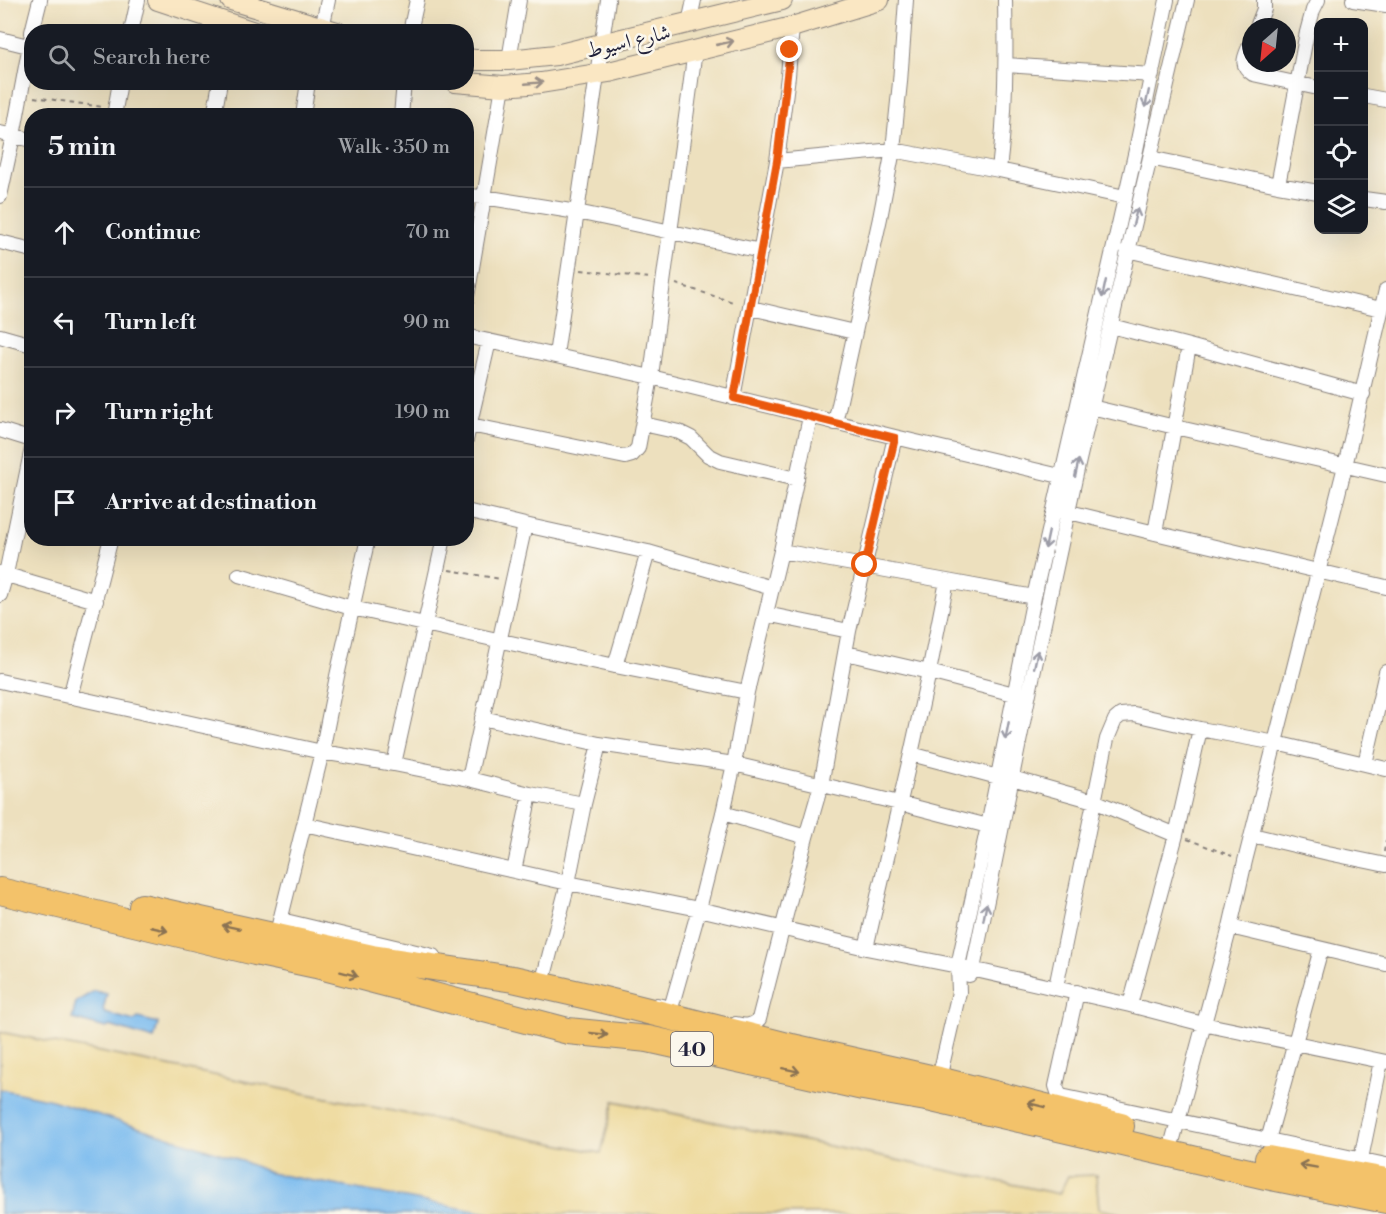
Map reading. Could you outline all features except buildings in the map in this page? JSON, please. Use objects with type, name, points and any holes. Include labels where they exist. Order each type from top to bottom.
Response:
[{"type":"highway","name":"40","points":[[0,876],[45,894],[255,952],[316,965],[568,1030],[648,1039],[863,1087],[935,1090],[1176,1129],[1231,1152],[1386,1181]]},
{"type":"highway","name":"40","points":[[0,891],[45,894],[278,928],[372,958],[513,979],[792,1047],[935,1090],[1266,1176],[1386,1200]]},
{"type":"highway","points":[[506,1015],[525,1013],[530,1008],[530,1001],[525,990],[513,979]]},
{"type":"highway","points":[[568,1030],[562,1026],[557,1016],[559,1004],[571,997],[592,997]]},
{"type":"street","points":[[35,24],[40,0]]},
{"type":"street","points":[[133,24],[138,0]]},
{"type":"street","points":[[233,0],[310,24]]},
{"type":"street","points":[[328,0],[329,24]]},
{"type":"street","points":[[412,24],[417,0]]},
{"type":"street","points":[[509,60],[519,0]]},
{"type":"street","points":[[556,355],[608,0]]},
{"type":"street","points":[[689,23],[694,0]]},
{"type":"street","name":"شارع اسيوط","points":[[474,59],[509,60],[556,55],[780,0]]},
{"type":"street","name":"شارع اسيوط","points":[[474,84],[503,86],[541,83],[598,74],[792,27],[879,0]]},
{"type":"street","points":[[835,423],[880,218],[892,150],[906,0]]},
{"type":"street","points":[[999,170],[1006,65],[1005,0]]},
{"type":"street","points":[[935,1090],[959,992],[958,966],[1034,597],[1060,476],[1095,334],[1167,0]]},
{"type":"street","points":[[959,992],[973,969],[1068,511],[1187,0]]},
{"type":"street","points":[[1260,18],[1264,0]]},
{"type":"street","points":[[1278,185],[1307,32],[1318,0]]},
{"type":"street","points":[[1353,0],[1386,5]]},
{"type":"street","points":[[168,1],[223,24]]},
{"type":"street","points":[[734,398],[777,161],[792,27]]},
{"type":"street","points":[[0,39],[24,40]]},
{"type":"street","points":[[474,426],[625,457],[638,448],[651,376],[694,50]]},
{"type":"street","points":[[1006,65],[1152,75]]},
{"type":"street","points":[[1249,72],[1314,87]]},
{"type":"street","points":[[0,196],[7,135],[24,74]]},
{"type":"street","points":[[474,256],[503,86]]},
{"type":"street","points":[[115,108],[118,90]]},
{"type":"street","points":[[215,108],[219,90]]},
{"type":"street","points":[[304,108],[307,90]]},
{"type":"street","points":[[401,108],[403,90]]},
{"type":"street","points":[[1368,97],[1386,99]]},
{"type":"street","points":[[7,135],[24,138]]},
{"type":"street","points":[[777,161],[892,150],[1125,197]]},
{"type":"street","points":[[1150,158],[1314,191]]},
{"type":"street","points":[[474,196],[577,212],[761,251]]},
{"type":"street","points":[[1368,200],[1386,202]]},
{"type":"street","points":[[0,242],[24,248]]},
{"type":"street","points":[[1127,250],[1381,309]]},
{"type":"street","points":[[1176,1129],[1230,927],[1363,394],[1386,290]]},
{"type":"street","points":[[750,308],[854,332]]},
{"type":"street","points":[[1111,326],[1363,394]]},
{"type":"street","points":[[0,336],[24,343]]},
{"type":"street","points":[[474,338],[651,376],[895,438],[1060,476]]},
{"type":"street","points":[[474,407],[489,341]]},
{"type":"street","points":[[1155,533],[1189,346]]},
{"type":"street","points":[[1091,407],[1386,474]]},
{"type":"street","points":[[671,1008],[723,813],[747,692],[781,552],[810,417]]},
{"type":"street","points":[[643,424],[679,432],[691,438],[708,454],[720,461],[797,479]]},
{"type":"street","points":[[0,430],[24,438]]},
{"type":"street","points":[[366,546],[322,752],[278,928],[364,940],[752,1026],[759,1019],[821,785],[849,631],[895,438]]},
{"type":"street","points":[[0,595],[3,574],[24,502]]},
{"type":"street","points":[[1054,508],[1386,586]]},
{"type":"street","points":[[474,513],[648,552],[772,588]]},
{"type":"street","points":[[469,779],[525,525]]},
{"type":"street","points":[[70,697],[109,546]]},
{"type":"street","points":[[394,764],[442,546]]},
{"type":"street","points":[[615,666],[648,552]]},
{"type":"street","points":[[781,552],[865,565],[1034,597]]},
{"type":"street","points":[[3,574],[96,601]]},
{"type":"street","points":[[239,575],[352,608],[425,625],[747,692]]},
{"type":"street","points":[[866,948],[911,754],[947,581]]},
{"type":"street","points":[[766,614],[849,631]]},
{"type":"street","points":[[846,653],[1014,694]]},
{"type":"street","points":[[1365,764],[1386,676]]},
{"type":"street","points":[[0,681],[322,752],[394,764],[584,804]]},
{"type":"street","points":[[1056,987],[1112,725],[1121,715],[1134,714],[1276,743],[1386,769]]},
{"type":"street","points":[[482,718],[599,744],[734,764],[988,826]]},
{"type":"street","points":[[1130,1005],[1176,835],[1200,729]]},
{"type":"street","points":[[543,980],[568,883],[599,744]]},
{"type":"street","points":[[911,754],[998,777]]},
{"type":"street","points":[[1012,778],[1094,801],[1176,835]]},
{"type":"street","points":[[514,871],[530,794]]},
{"type":"street","points":[[723,813],[806,837]]},
{"type":"street","points":[[304,824],[568,883],[699,909],[866,948],[1056,987],[1203,1024],[1384,1062],[1361,1159]]},
{"type":"street","points":[[1252,835],[1386,865]]},
{"type":"street","points":[[1230,927],[1386,964]]},
{"type":"street","points":[[1268,1140],[1321,949]]},
{"type":"street","points":[[1077,992],[1056,1086],[1059,1094],[1065,1098],[1176,1129],[1268,1140],[1386,1165]]},
{"type":"path","points":[[20,94],[93,108]]},
{"type":"path","points":[[568,268],[663,280],[750,308]]},
{"type":"path","points":[[438,568],[513,581]]},
{"type":"path","points":[[1176,835],[1245,861]]},
{"type":"sand","points":[[0,1032],[601,1153],[614,1101],[1059,1194],[1068,1176],[1096,1175],[1099,1209],[1123,1214],[423,1214],[0,1128]]},
{"type":"water","points":[[94,991],[107,994],[103,1010],[105,1013],[134,1021],[138,1018],[158,1023],[154,1039],[110,1026],[106,1028],[72,1019],[76,1002]]},
{"type":"water","points":[[0,1089],[52,1100],[235,1158],[270,1173],[492,1214],[0,1214]]},
{"type":"route","points":[[790,50],[777,161],[734,398],[895,438],[865,565]]}]
